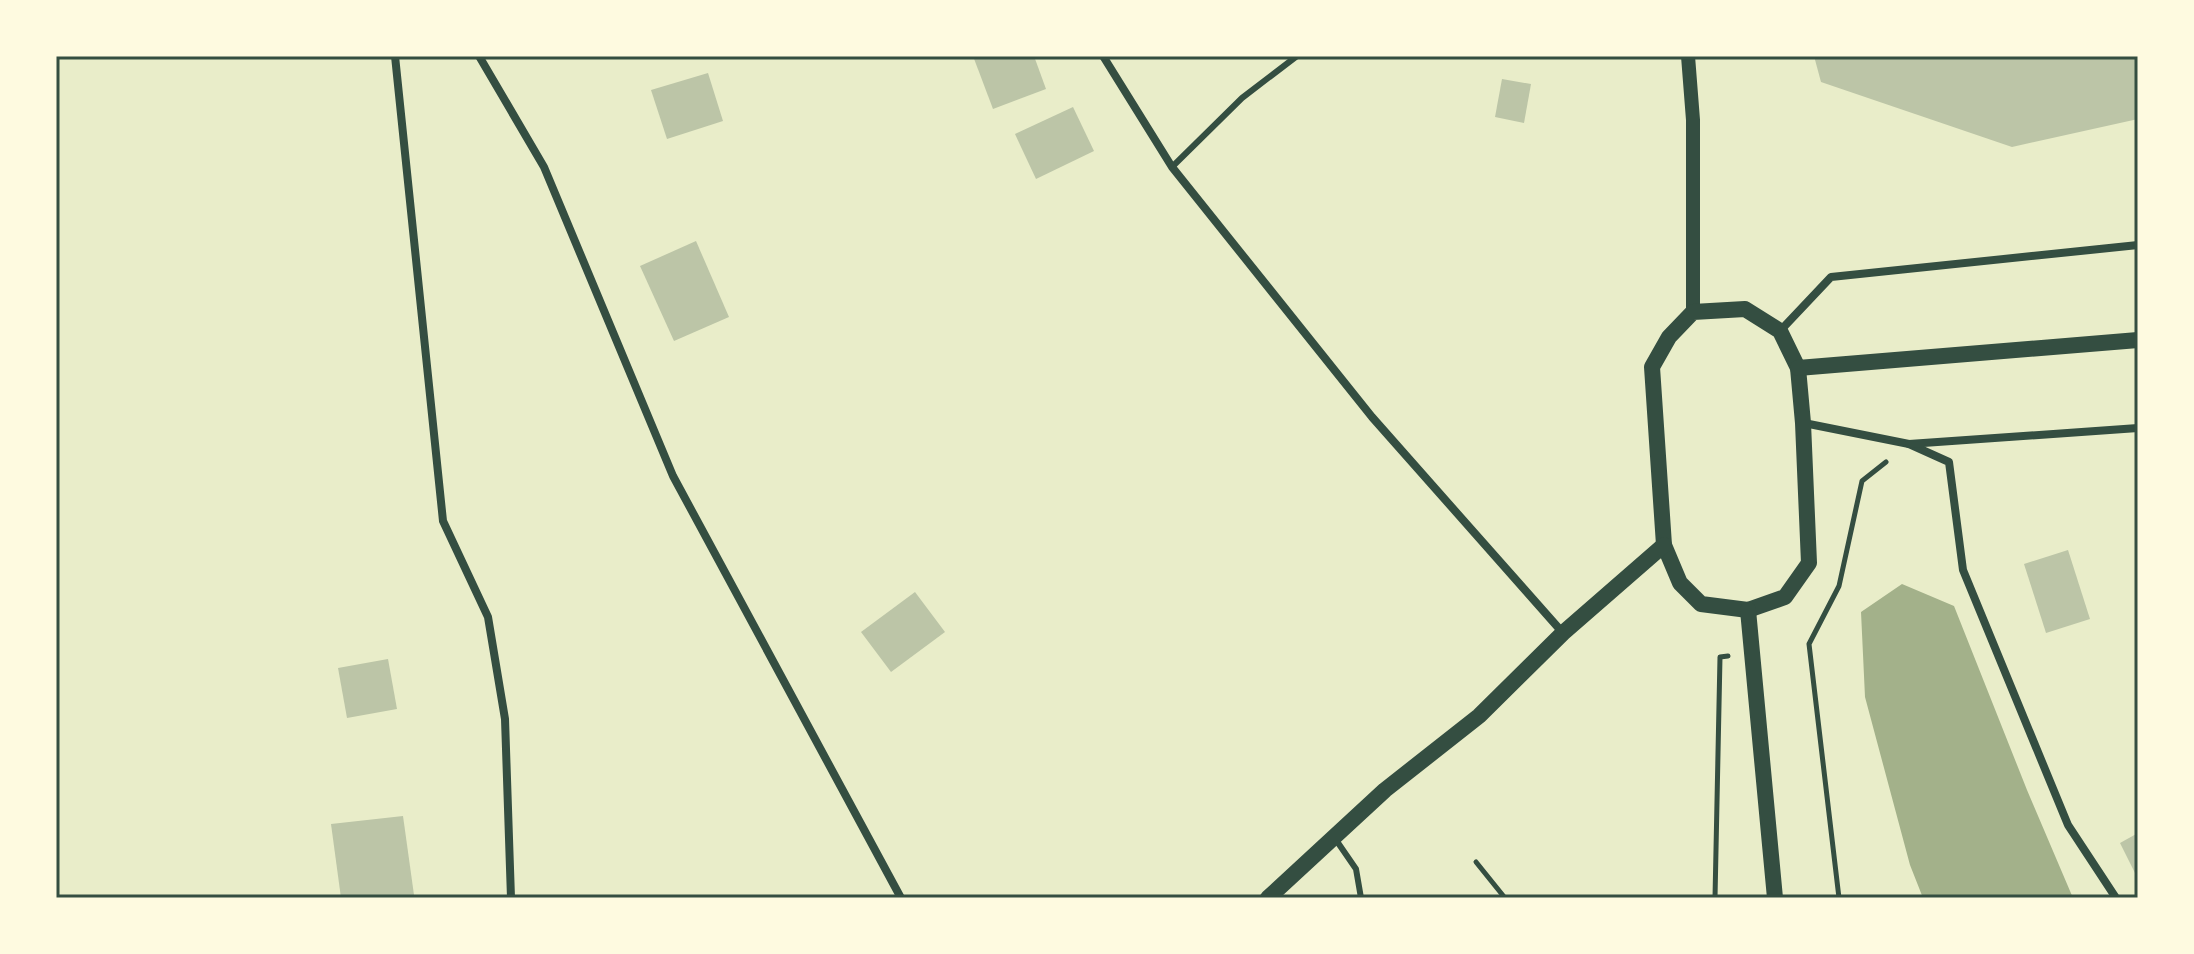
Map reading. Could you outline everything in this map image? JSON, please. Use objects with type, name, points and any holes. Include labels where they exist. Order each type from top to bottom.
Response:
[{"type":"main road","points":[[1745,309],[1780,331],[1798,368],[1809,563],[1785,597],[1748,610],[1701,604],[1680,583],[1664,545],[1652,367],[1669,337],[1693,312],[1745,309]]},
{"type":"main road","points":[[1798,368],[2138,340]]},
{"type":"main road","points":[[1268,898],[1385,790],[1479,716],[1563,633],[1664,545]]},
{"type":"main road","points":[[1748,610],[1775,898]]},
{"type":"street","points":[[395,56],[443,521],[488,617],[505,719],[511,898]]},
{"type":"street","points":[[479,56],[544,167],[673,476],[901,898]]},
{"type":"street","points":[[1103,56],[1172,167],[1372,417],[1563,633]]},
{"type":"street","points":[[1688,56],[1693,120],[1693,312]]},
{"type":"street","points":[[1780,331],[1831,277],[2138,245]]},
{"type":"street","points":[[1803,423],[1909,444],[1949,462],[1963,570],[2068,825],[2116,898]]},
{"type":"street","points":[[1909,444],[2138,428]]},
{"type":"lane","points":[[1172,167],[1242,98],[1297,56]]},
{"type":"lane","points":[[1334,837],[1356,869],[1361,898]]},
{"type":"path","points":[[1839,898],[1809,644],[1839,586],[1862,481],[1909,444]]},
{"type":"path","points":[[1715,898],[1720,657],[1752,650]]},
{"type":"path","points":[[1476,862],[1505,898]]},
{"type":"shaded area","points":[[1902,584],[1954,606],[2073,898],[1923,898],[1910,865],[1865,697],[1861,612]]},
{"type":"building","points":[[973,56],[1034,56],[1046,89],[993,109]]},
{"type":"building","points":[[1814,56],[2138,56],[2138,119],[2012,147],[1821,82]]},
{"type":"building","points":[[708,73],[723,121],[667,139],[651,90]]},
{"type":"building","points":[[1502,79],[1531,84],[1524,123],[1495,117]]},
{"type":"building","points":[[1073,107],[1094,151],[1036,179],[1015,134]]},
{"type":"building","points":[[696,241],[729,317],[674,341],[640,266]]},
{"type":"building","points":[[2068,550],[2090,619],[2046,633],[2024,564]]},
{"type":"building","points":[[915,592],[945,632],[891,672],[861,632]]},
{"type":"building","points":[[388,659],[397,709],[347,718],[338,668]]},
{"type":"building","points":[[403,816],[414,895],[341,898],[331,824]]},
{"type":"building","points":[[2138,833],[2138,879],[2120,843]]}]
